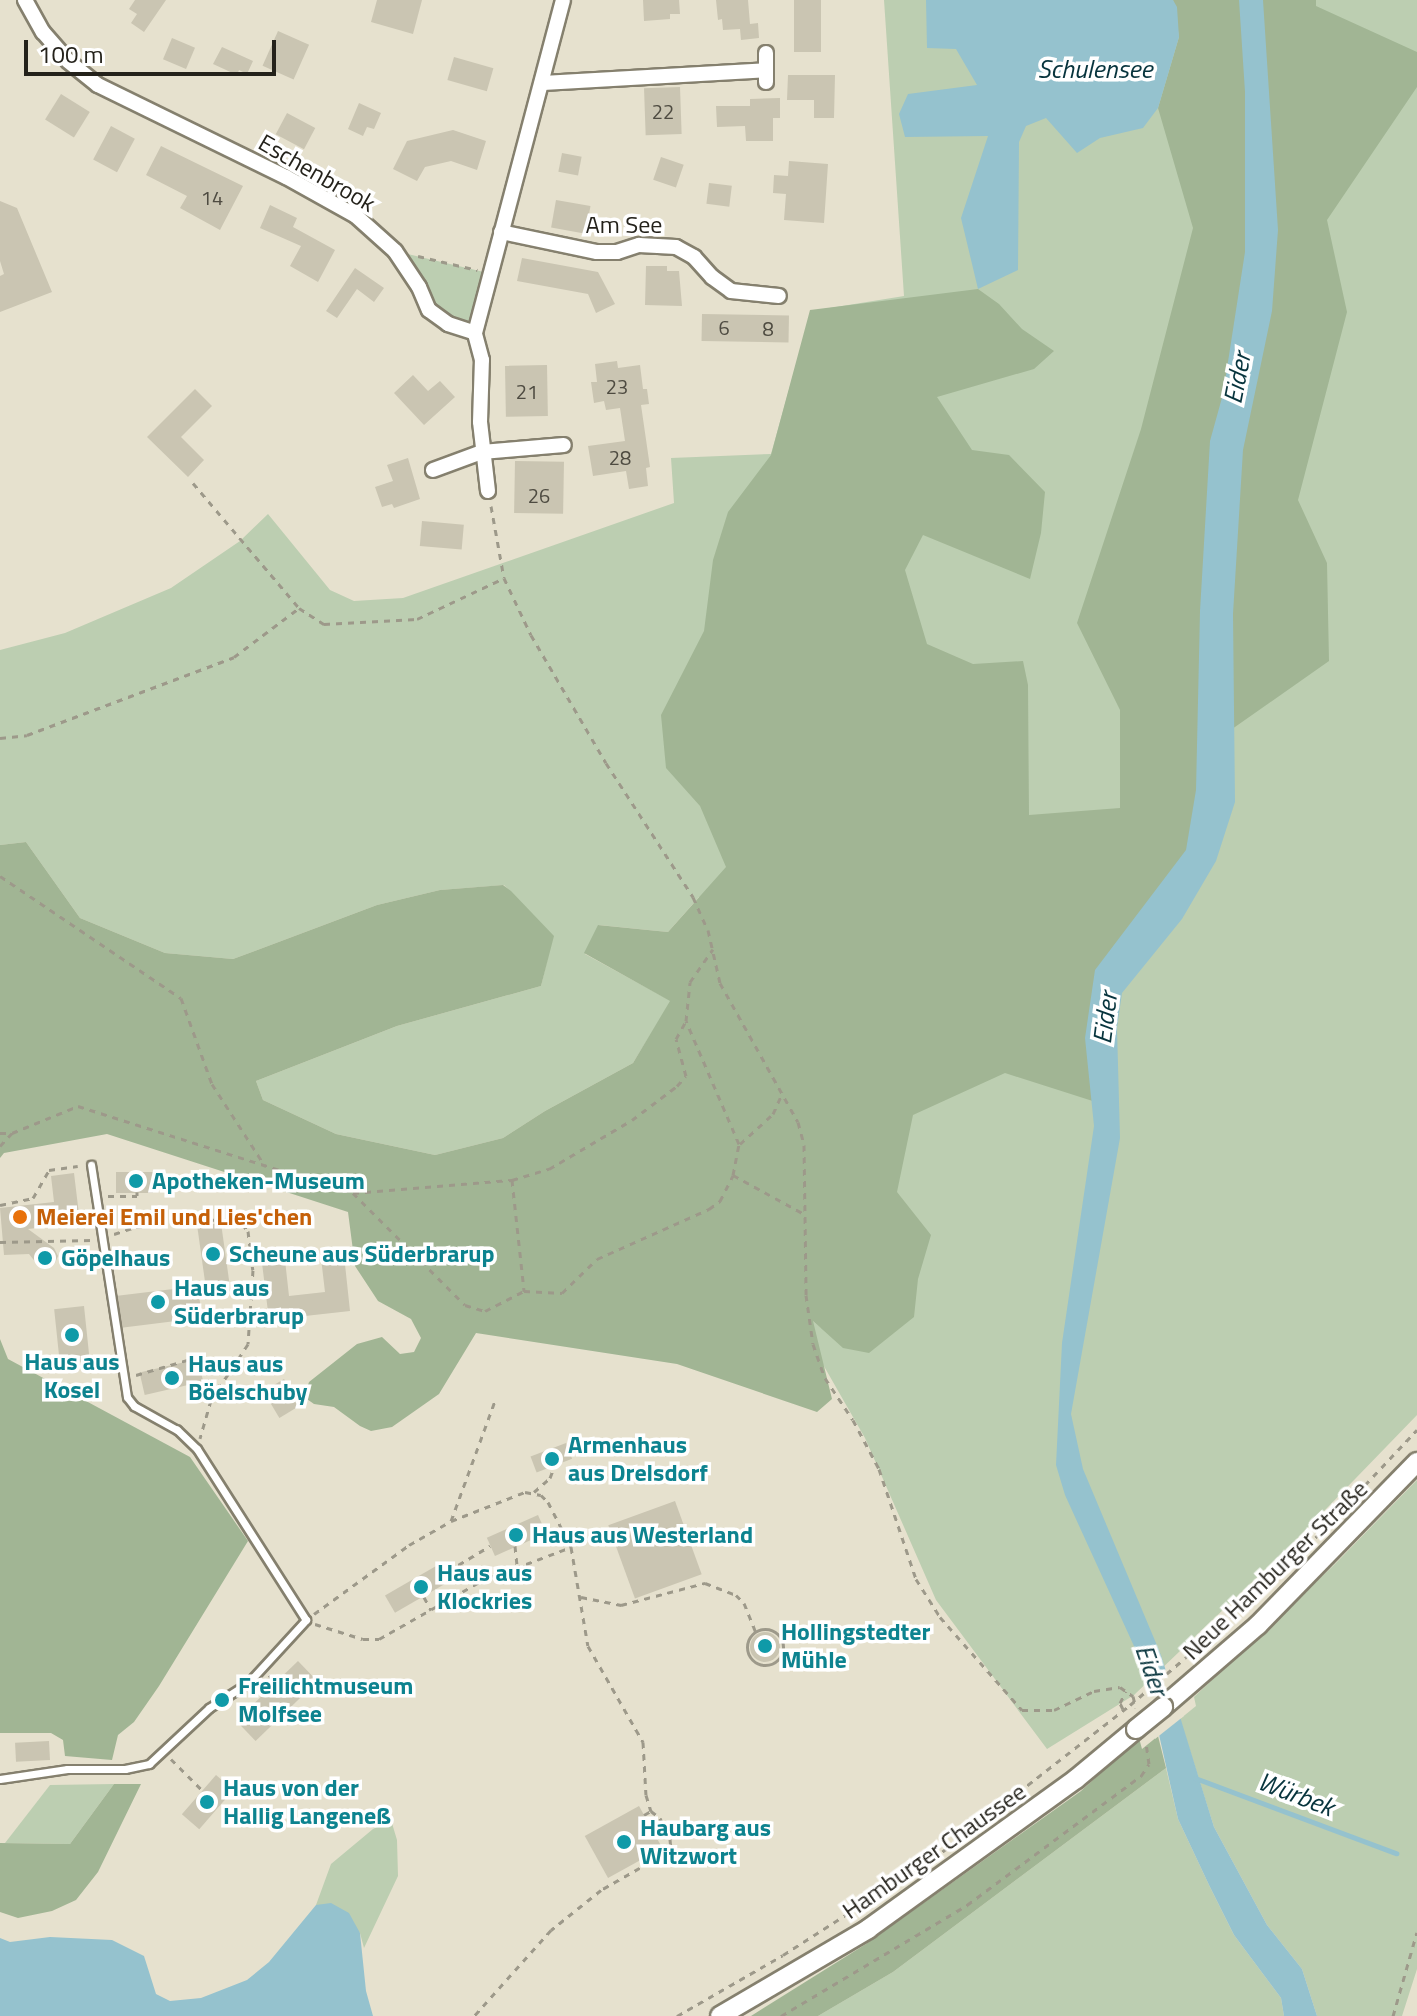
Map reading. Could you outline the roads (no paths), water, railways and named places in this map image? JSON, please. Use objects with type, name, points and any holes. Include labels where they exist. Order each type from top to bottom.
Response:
[{"type":"main road","name":"Neue Hamburger Straße","points":[[1163,1707],[1322,1563],[1417,1462]]},
{"type":"main road","name":"Hamburger Chaussee","points":[[720,2016],[868,1929],[1064,1789],[1163,1707]]},
{"type":"street","name":"Eschenbrook","points":[[25,0],[43,32],[68,61],[98,85],[286,177],[356,216],[395,251],[429,310],[448,324],[475,333]]},
{"type":"street","points":[[488,491],[482,452],[482,360],[475,333],[488,273],[543,83],[563,0]]},
{"type":"street","points":[[543,83],[766,76],[766,53]]},
{"type":"street","name":"Am See","points":[[501,232],[597,252],[617,252],[639,245],[676,247],[694,257],[712,277],[731,291],[779,296]]},
{"type":"street","points":[[433,470],[482,452],[564,445]]},
{"type":"lane","points":[[0,1779],[67,1769],[138,1767],[164,1752],[194,1720],[264,1669],[306,1620],[197,1449],[177,1430],[134,1406],[127,1397],[91,1165]]},
{"type":"water","name":"Schulensee","points":[[926,0],[1173,0],[1177,7],[1179,37],[1158,108],[1143,128],[1100,138],[1077,153],[1046,118],[1026,126],[1019,142],[1018,270],[978,289],[961,218],[988,136],[905,137],[899,114],[908,94],[977,85],[956,49],[927,48]]},
{"type":"water","name":"Eider","points":[[1239,0],[1263,0],[1278,230],[1272,311],[1243,450],[1233,614],[1235,802],[1216,861],[1182,919],[1122,993],[1117,1028],[1120,1138],[1071,1414],[1083,1469],[1161,1655],[1214,1827],[1267,1925],[1302,1969],[1317,2016],[1284,2016],[1281,1998],[1234,1935],[1209,1885],[1178,1819],[1144,1668],[1065,1495],[1056,1465],[1062,1343],[1094,1126],[1085,1038],[1095,970],[1186,850],[1196,790],[1200,611],[1210,441],[1223,394],[1245,252],[1245,92]]},
{"type":"water","points":[[331,1903],[349,1913],[360,1933],[366,1991],[373,2016],[0,2016],[0,1938],[10,1942],[50,1937],[112,1940],[144,1956],[156,1994],[170,2001],[201,1998],[247,1980],[269,1962],[316,1905]]},
{"type":"waterway","name":"Würbek","points":[[1195,1778],[1396,1853]]},
{"type":"place","name":"Apotheken-Museum","points":[[136,1181]]},
{"type":"place","name":"Meierei Emil und Lies'chen","points":[[20,1217]]},
{"type":"place","name":"Scheune aus Süderbrarup","points":[[213,1254]]},
{"type":"place","name":"Göpelhaus","points":[[45,1258]]},
{"type":"place","name":"Haus aus Süderbrarup","points":[[158,1302]]},
{"type":"place","name":"Haus aus Kosel","points":[[72,1335]]},
{"type":"place","name":"Haus aus Böelschuby","points":[[172,1378]]},
{"type":"place","name":"Armenhaus aus Drelsdorf","points":[[552,1459]]},
{"type":"place","name":"Haus aus Westerland","points":[[516,1535]]},
{"type":"place","name":"Haus aus Klockries","points":[[421,1587]]},
{"type":"place","name":"Hollingstedter Mühle","points":[[765,1646]]},
{"type":"place","name":"Freilichtmuseum Molfsee","points":[[222,1700]]},
{"type":"place","name":"Haus von der Hallig Langeneß","points":[[207,1802]]},
{"type":"place","name":"Haubarg aus Witzwort","points":[[624,1842]]}]
